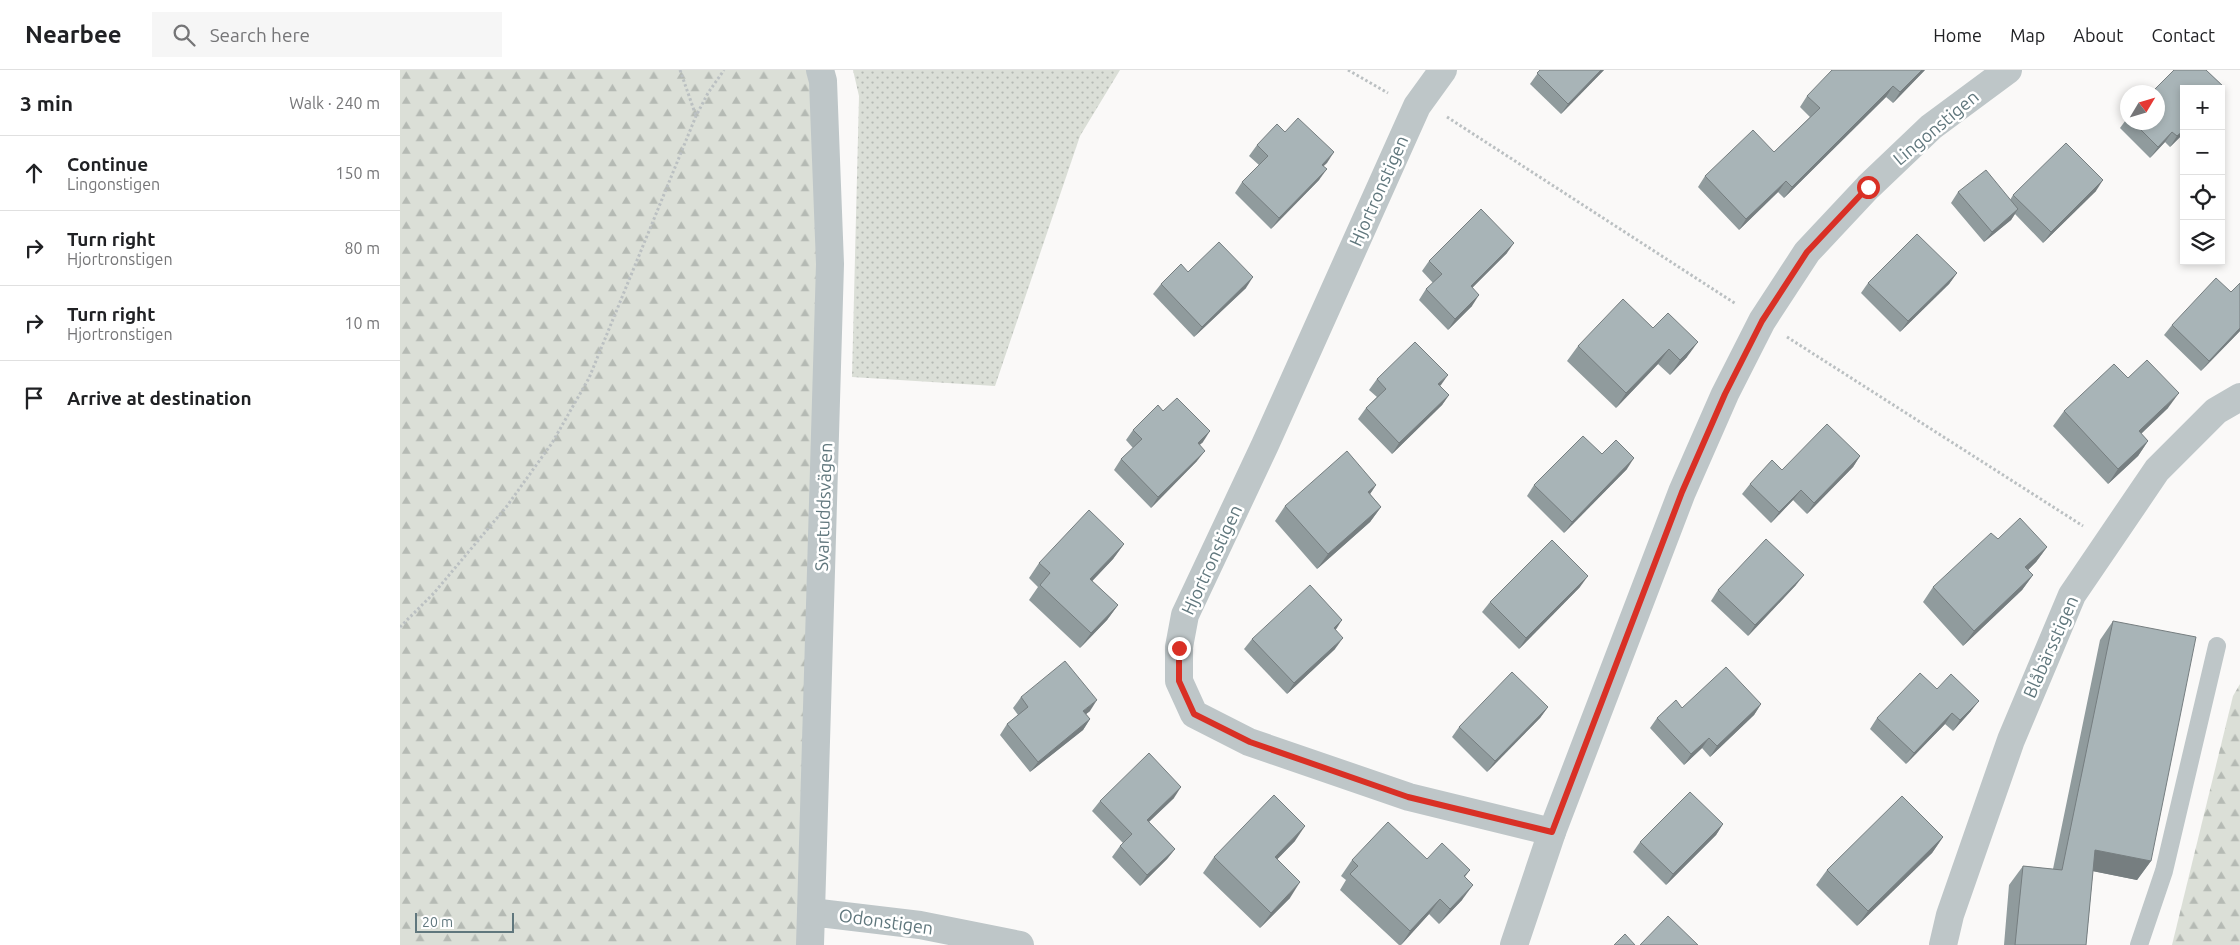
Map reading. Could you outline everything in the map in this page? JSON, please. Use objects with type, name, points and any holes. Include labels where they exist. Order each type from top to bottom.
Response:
[{"type":"street","name":"Svartuddsvägen","points":[[810,945],[830,264],[823,81],[820,70]]},
{"type":"street","name":"Hjortronstigen","points":[[1443,70],[1417,106],[1265,445],[1185,615],[1179,648],[1179,681],[1194,714],[1250,742],[1408,797],[1552,832]]},
{"type":"street","name":"Lingonstigen","points":[[1514,945],[1552,832],[1682,492],[1725,394],[1762,321],[1807,252],[1868,187],[1931,127],[2008,70]]},
{"type":"street","name":"Blåbärsstigen","points":[[1943,945],[1950,915],[2011,740],[2072,595],[2157,470],[2216,411],[2240,398]]},
{"type":"street","name":"Odonstigen","points":[[811,912],[920,925],[1020,945]]},
{"type":"lane","points":[[2140,945],[2164,871],[2217,646]]},
{"type":"path","points":[[680,70],[696,116]]},
{"type":"path","points":[[400,627],[434,593],[507,506],[552,443],[585,386],[696,116],[708,93],[724,70]]},
{"type":"path","points":[[1348,70],[1381,90],[1417,106]]},
{"type":"green space","points":[[400,70],[823,70],[810,945],[400,945]]},
{"type":"green space","points":[[853,70],[1120,70],[1080,136],[995,386],[852,377],[859,96]]},
{"type":"green space","points":[[2240,684],[2240,945],[2172,945],[2233,696]]},
{"type":"building","points":[[1540,70],[1601,70],[1568,104],[1537,73]]},
{"type":"building","points":[[1832,70],[1922,70],[1900,92],[1893,86],[1792,187],[1786,181],[1746,219],[1705,176],[1753,130],[1774,152],[1820,108],[1807,96]]},
{"type":"building","points":[[2174,70],[2206,70],[2222,85],[2180,85],[2180,133],[2177,136],[2172,132],[2158,147],[2141,130],[2165,130],[2165,85],[2159,85]]},
{"type":"building","points":[[1298,118],[1334,152],[1322,165],[1327,169],[1279,218],[1242,182],[1268,156],[1257,145],[1277,124],[1285,132]]},
{"type":"building","points":[[2066,143],[2103,180],[2051,232],[2013,195]]},
{"type":"building","points":[[1986,170],[2018,209],[1992,232],[1958,192]]},
{"type":"building","points":[[1481,209],[1514,243],[1471,286],[1479,295],[1455,319],[1426,289],[1442,274],[1429,261]]},
{"type":"building","points":[[1917,234],[1957,273],[1908,321],[1868,283]]},
{"type":"building","points":[[1219,242],[1253,277],[1202,327],[1161,284],[1181,264],[1188,272]]},
{"type":"building","points":[[2216,278],[2231,292],[2240,283],[2240,328],[2209,361],[2172,325]]},
{"type":"building","points":[[1623,299],[1653,328],[1668,313],[1698,342],[1680,360],[1669,349],[1626,393],[1578,346]]},
{"type":"building","points":[[1415,342],[1448,375],[1438,384],[1449,395],[1399,443],[1366,408],[1386,389],[1377,379]]},
{"type":"building","points":[[2147,360],[2179,393],[2139,431],[2148,441],[2118,469],[2064,411],[2114,364],[2128,378]]},
{"type":"building","points":[[1177,398],[1210,431],[1198,443],[1205,451],[1158,497],[1121,459],[1142,439],[1133,430],[1158,405],[1163,411]]},
{"type":"building","points":[[1827,424],[1860,456],[1814,503],[1801,490],[1779,512],[1750,484],[1772,460],[1782,470]]},
{"type":"building","points":[[1583,436],[1602,454],[1616,440],[1634,458],[1572,522],[1534,485]]},
{"type":"building","points":[[1347,451],[1376,485],[1368,492],[1381,507],[1328,554],[1285,506]]},
{"type":"building","points":[[1089,510],[1124,544],[1090,579],[1118,605],[1091,633],[1040,585],[1050,573],[1039,563]]},
{"type":"building","points":[[2020,518],[2047,547],[2025,567],[2033,575],[1974,631],[1933,587],[1991,533],[1998,539]]},
{"type":"building","points":[[1766,539],[1804,575],[1755,625],[1718,590]]},
{"type":"building","points":[[1552,540],[1588,576],[1526,638],[1490,602]]},
{"type":"building","points":[[1310,585],[1342,620],[1334,628],[1343,638],[1294,683],[1252,639]]},
{"type":"building","points":[[2113,621],[2196,637],[2151,861],[2095,850],[2086,945],[2015,945],[2023,866],[2062,870]]},
{"type":"building","points":[[1065,661],[1097,700],[1083,711],[1090,719],[1038,762],[1007,724],[1028,707],[1021,697]]},
{"type":"building","points":[[1726,667],[1761,704],[1717,746],[1709,738],[1691,754],[1657,718],[1676,700],[1682,708]]},
{"type":"building","points":[[1512,672],[1548,707],[1495,761],[1459,727]]},
{"type":"building","points":[[1920,673],[1937,689],[1951,674],[1979,701],[1960,720],[1952,713],[1914,753],[1877,718]]},
{"type":"building","points":[[1149,753],[1181,787],[1147,820],[1175,849],[1147,875],[1120,846],[1132,834],[1100,801]]},
{"type":"building","points":[[1690,792],[1723,824],[1673,874],[1640,842]]},
{"type":"building","points":[[1274,795],[1305,826],[1275,857],[1300,882],[1271,913],[1214,857]]},
{"type":"building","points":[[1902,796],[1943,837],[1868,911],[1827,870]]},
{"type":"building","points":[[1388,822],[1427,859],[1442,843],[1470,870],[1464,876],[1473,885],[1450,909],[1440,899],[1410,931],[1350,874],[1358,866],[1352,860]]},
{"type":"building","points":[[1668,916],[1698,945],[1640,945]]},
{"type":"building","points":[[1625,934],[1635,945],[1614,945]]},
{"type":"route","points":[[1179,648],[1179,681],[1194,714],[1250,742],[1408,797],[1552,832],[1682,492],[1725,394],[1762,321],[1807,252],[1868,187]]}]
